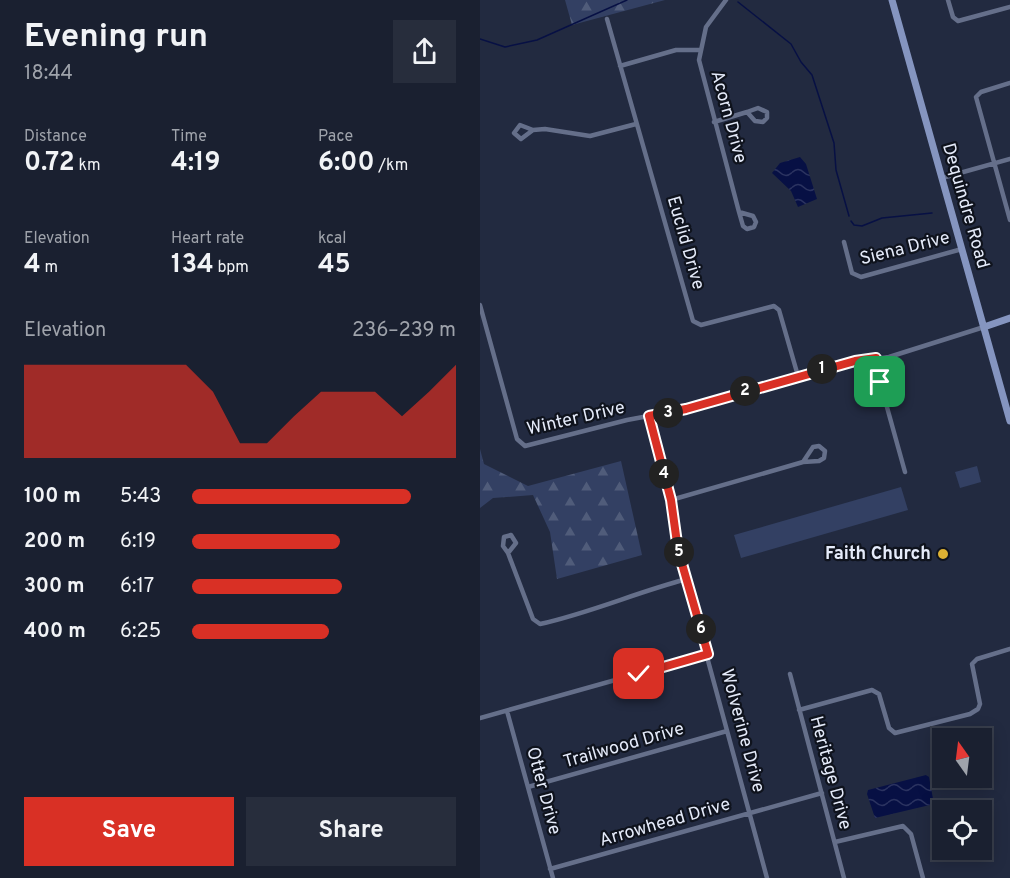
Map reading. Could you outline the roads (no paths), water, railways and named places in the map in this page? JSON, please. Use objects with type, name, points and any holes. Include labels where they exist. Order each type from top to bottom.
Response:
[{"type":"main road","name":"Dequindre Road","points":[[892,0],[1010,421]]},
{"type":"main road","points":[[984,327],[1010,318]]},
{"type":"street","name":"Acorn Drive","points":[[726,0],[708,22],[700,50],[702,76],[740,212]]},
{"type":"street","points":[[948,0],[956,20],[1010,7]]},
{"type":"street","name":"Euclid Drive","points":[[607,18],[693,321],[701,325],[769,306],[776,307],[798,376]]},
{"type":"street","points":[[620,66],[676,50],[700,50]]},
{"type":"street","points":[[1010,83],[977,94],[976,99],[1010,220]]},
{"type":"street","points":[[714,122],[747,112]]},
{"type":"street","points":[[532,130],[545,129],[590,136],[636,124]]},
{"type":"street","points":[[942,178],[1010,159]]},
{"type":"street","name":"Siena Drive","points":[[844,242],[852,273],[861,277],[962,249]]},
{"type":"street","name":"Winter Drive","points":[[480,305],[517,440],[522,445],[532,446],[649,416],[686,409],[847,362],[904,352],[984,327]]},
{"type":"street","points":[[876,358],[880,382],[905,472]]},
{"type":"street","name":"Wolverine Drive","points":[[649,416],[671,500],[676,539],[767,878]]},
{"type":"street","points":[[671,500],[803,462],[819,461],[824,458],[825,451],[819,446],[813,447],[803,462]]},
{"type":"street","points":[[508,553],[533,619],[540,624],[623,601],[649,590],[687,579]]},
{"type":"street","points":[[800,710],[872,690],[879,694],[889,728],[895,733],[967,715],[976,711],[980,704],[972,664],[977,659],[1010,649]]},
{"type":"street","points":[[480,718],[708,654]]},
{"type":"street","name":"Heritage Drive","points":[[790,674],[844,878]]},
{"type":"street","name":"Otter Drive","points":[[507,711],[553,878]]},
{"type":"street","name":"Trailwood Drive","points":[[528,787],[727,731]]},
{"type":"street","name":"Arrowhead Drive","points":[[550,869],[822,793]]},
{"type":"street","points":[[835,842],[903,826],[911,834],[923,878]]},
{"type":"water","points":[[800,157],[806,164],[817,199],[798,207],[791,191],[772,173],[780,163]]},
{"type":"water","points":[[926,775],[929,777],[933,800],[932,804],[875,818],[867,794],[868,790]]},
{"type":"waterway","points":[[480,39],[505,47],[537,40],[627,0]]},
{"type":"waterway","points":[[738,2],[791,44],[801,62],[812,75],[834,143],[836,170],[849,216]]},
{"type":"waterway","points":[[851,221],[854,225],[862,226],[882,218],[932,213]]},
{"type":"place","name":"Faith Church","points":[[943,554]]}]
